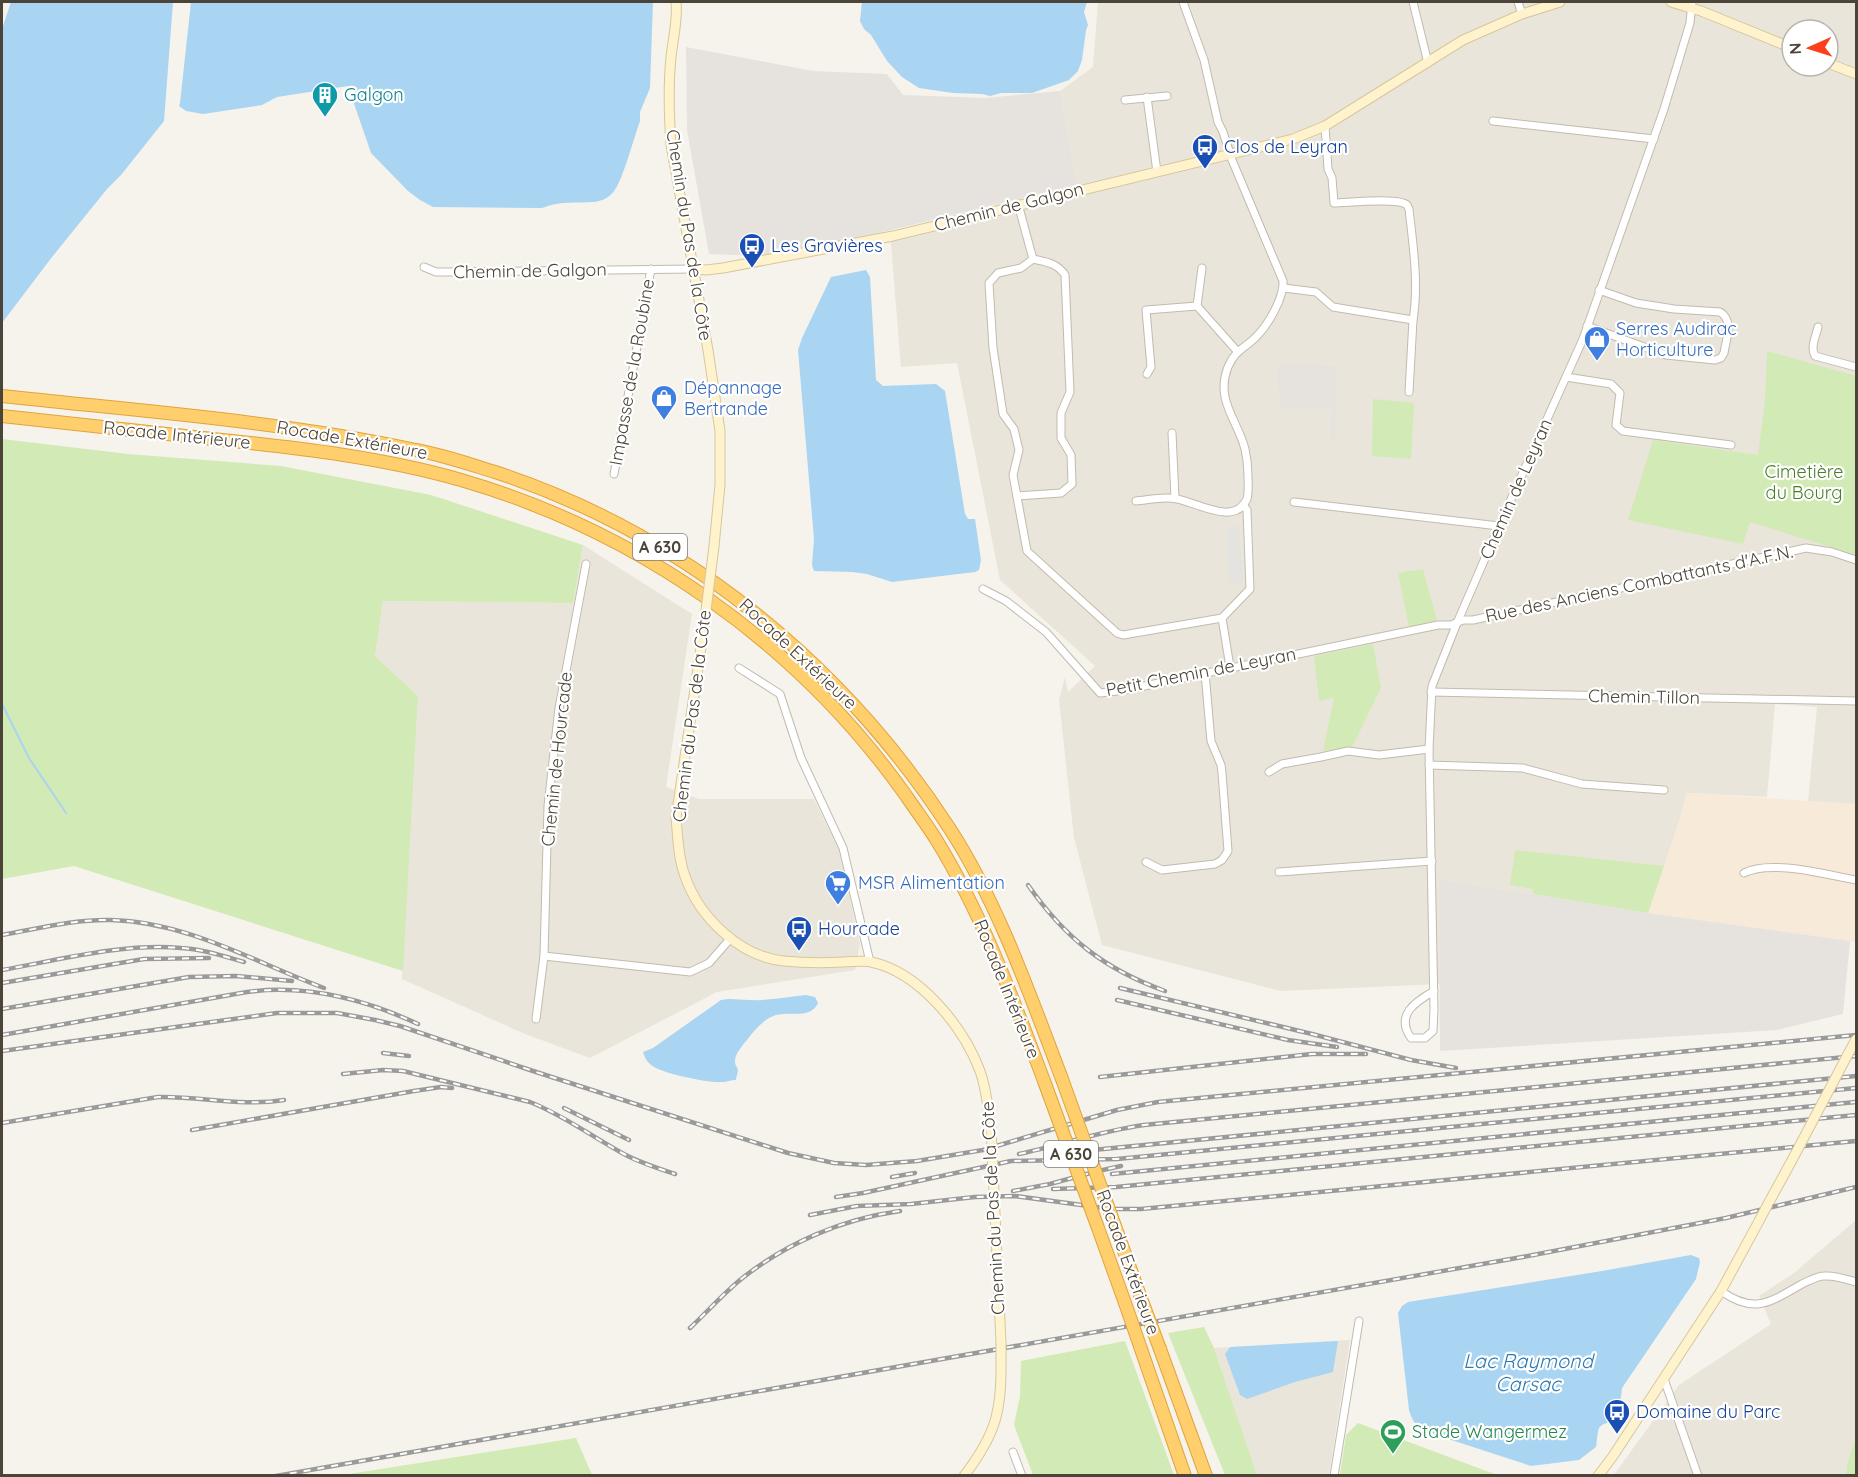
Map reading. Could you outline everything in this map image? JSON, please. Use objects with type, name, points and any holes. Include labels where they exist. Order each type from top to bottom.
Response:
[{"type":"highway","name":"Rocade Extérieure","points":[[2,396],[282,427],[419,450],[465,462],[528,483],[608,517],[647,538],[735,597],[782,635],[844,693],[898,756],[951,830],[988,897],[1027,988],[1062,1079],[1206,1476]]},
{"type":"highway","name":"Rocade Intérieure","points":[[2,416],[282,447],[412,468],[459,480],[522,500],[600,534],[687,584],[772,647],[830,704],[884,765],[937,840],[972,904],[1011,993],[1044,1081],[1185,1476]]},
{"type":"street","name":"Chemin du Pas de la Côte","points":[[676,2],[677,13],[669,83],[671,145],[720,431],[720,485],[714,546],[676,818],[678,848],[685,877],[704,913],[730,939],[755,952],[782,961],[870,962],[903,974],[931,997],[959,1029],[981,1073],[987,1096],[991,1129],[1001,1394],[995,1425],[982,1451],[964,1476]]},
{"type":"street","name":"Chemin du Pas de la Côte","points":[[677,13],[681,2]]},
{"type":"street","points":[[1136,501],[1175,498],[1222,513],[1237,510],[1243,505],[1248,491],[1245,449],[1224,399],[1225,381],[1228,367],[1237,351],[1261,332],[1284,288],[1214,112],[1204,60],[1183,2]]},
{"type":"street","points":[[1413,2],[1428,63]]},
{"type":"street","points":[[1518,2],[1522,14]]},
{"type":"street","name":"Chemin de Galgon","points":[[424,267],[436,272],[706,270],[893,236],[1293,139],[1325,126],[1463,40],[1522,14],[1560,2]]},
{"type":"street","points":[[1671,2],[1692,4],[1780,43]]},
{"type":"street","name":"Chemin de Leyran","points":[[1434,991],[1411,1007],[1406,1016],[1406,1030],[1411,1038],[1425,1038],[1433,1031],[1434,991],[1429,765],[1431,692],[1498,526],[1587,326],[1654,139],[1690,23],[1692,4]]},
{"type":"street","points":[[1840,68],[1857,74]]},
{"type":"street","points":[[1125,100],[1167,96]]},
{"type":"street","points":[[1147,97],[1157,172]]},
{"type":"street","points":[[1493,121],[1654,139]]},
{"type":"street","points":[[1325,126],[1328,169],[1332,178],[1334,203],[1378,201],[1402,203],[1409,209],[1415,305],[1408,392]]},
{"type":"street","points":[[1018,204],[1033,259]]},
{"type":"street","points":[[1017,496],[1061,493],[1072,484],[1071,455],[1060,438],[1060,413],[1070,392],[1065,275],[1056,264],[1033,259],[1021,268],[998,273],[989,283],[993,348],[1003,414],[1014,429],[1019,450],[1013,475],[1027,551],[1116,633],[1123,635],[1222,618],[1250,589],[1247,510],[1243,505]]},
{"type":"street","points":[[1202,268],[1197,306],[1237,351]]},
{"type":"street","name":"Impasse de la Roubine","points":[[614,474],[651,269]]},
{"type":"street","points":[[1284,288],[1316,292],[1333,307],[1413,320]]},
{"type":"street","points":[[1587,326],[1666,355],[1715,360],[1724,353],[1728,320],[1720,312],[1674,309],[1636,303],[1599,290]]},
{"type":"street","points":[[1147,374],[1150,367],[1146,310],[1197,306]]},
{"type":"street","points":[[1818,327],[1812,352],[1815,356],[1857,367]]},
{"type":"street","points":[[1566,377],[1611,384],[1620,393],[1616,424],[1623,431],[1731,445]]},
{"type":"street","points":[[1172,433],[1175,498]]},
{"type":"street","points":[[1294,502],[1498,526]]},
{"type":"street","name":"Rue des Anciens Combattants d'A.F.N.","points":[[1457,623],[1806,548],[1832,552],[1857,560]]},
{"type":"street","name":"Chemin de Hourcade","points":[[536,1019],[544,956],[548,806],[559,708],[586,564]]},
{"type":"street","name":"Petit Chemin de Leyran","points":[[983,589],[1005,601],[1046,632],[1100,693],[1125,690],[1457,623]]},
{"type":"street","points":[[1222,618],[1230,667]]},
{"type":"street","points":[[739,668],[780,694],[801,758],[843,848],[870,962]]},
{"type":"street","points":[[1146,862],[1162,870],[1215,864],[1222,860],[1228,851],[1221,765],[1211,741],[1205,673]]},
{"type":"street","name":"Chemin Tillon","points":[[1431,692],[1857,701]]},
{"type":"street","points":[[1269,772],[1282,764],[1348,751],[1379,755],[1429,749]]},
{"type":"street","points":[[1429,765],[1523,768],[1582,784],[1664,790]]},
{"type":"street","points":[[1279,872],[1432,861]]},
{"type":"street","points":[[1744,873],[1754,868],[1782,867],[1857,880]]},
{"type":"street","points":[[544,956],[690,972],[709,963],[730,939]]},
{"type":"street","points":[[1598,1476],[1721,1291],[1857,1039]]},
{"type":"street","points":[[1721,1291],[1729,1297],[1751,1305],[1768,1303],[1809,1280],[1823,1275],[1857,1282]]},
{"type":"street","points":[[1334,1476],[1359,1321]]},
{"type":"street","points":[[1664,1379],[1698,1476]]},
{"type":"street","points":[[1013,1452],[1022,1476]]},
{"type":"shaded area","points":[[1098,2],[1856,2],[1856,804],[1808,801],[1817,707],[1775,704],[1767,797],[1687,793],[1648,913],[1439,879],[1440,984],[1281,991],[1102,945],[1074,838],[1059,700],[1065,677],[1068,692],[1095,666],[1000,580],[957,363],[901,367],[890,232],[1077,185],[1060,91],[1093,67]]},
{"type":"shaded area","points":[[686,47],[813,71],[887,74],[903,95],[985,98],[1060,91],[1077,185],[858,238],[758,256],[709,254],[687,130]]},
{"type":"shaded area","points":[[1277,365],[1336,366],[1336,440],[1331,441],[1331,409],[1280,409]]},
{"type":"shaded area","points":[[1239,526],[1243,583],[1229,584],[1227,528]]},
{"type":"shaded area","points":[[583,545],[692,614],[666,787],[699,799],[814,799],[839,850],[860,944],[855,970],[717,992],[590,1058],[525,1034],[402,979],[418,696],[375,656],[383,601],[573,603]]},
{"type":"shaded area","points":[[1687,793],[1856,804],[1856,942],[1648,913]]},
{"type":"shaded area","points":[[1439,879],[1648,913],[1850,941],[1843,1014],[1777,1030],[1440,1051]]},
{"type":"shaded area","points":[[1856,1220],[1856,1438],[1847,1463],[1846,1475],[1613,1476],[1679,1385],[1771,1324],[1759,1296],[1794,1273]]},
{"type":"shaded area","points":[[1350,1340],[1329,1475],[1257,1475],[1214,1348]]},
{"type":"green space","name":"Cimetière du Bourg","points":[[1767,351],[1856,376],[1856,555],[1750,522],[1743,544],[1628,520],[1653,440],[1758,455],[1765,401]]},
{"type":"green space","points":[[1373,399],[1414,403],[1411,459],[1372,456]]},
{"type":"green space","points":[[2,439],[128,454],[281,466],[431,495],[583,545],[573,603],[383,601],[375,656],[418,696],[403,971],[74,866],[2,879]]},
{"type":"green space","points":[[1423,569],[1437,621],[1409,627],[1398,573]]},
{"type":"green space","points":[[1373,644],[1381,688],[1352,747],[1323,751],[1334,698],[1319,701],[1314,656]]},
{"type":"green space","points":[[1515,850],[1664,866],[1648,913],[1533,894],[1533,889],[1510,885]]},
{"type":"green space","points":[[1204,1327],[1214,1348],[1257,1475],[1225,1475],[1168,1333]]},
{"type":"green space","points":[[1125,1341],[1174,1475],[1033,1475],[1014,1425],[1020,1396],[1021,1361]]},
{"type":"green space","name":"Stade Wangermez","points":[[1358,1423],[1497,1475],[1340,1475],[1346,1435]]},
{"type":"green space","points":[[576,1438],[592,1475],[343,1475]]},
{"type":"green space","points":[[1856,1438],[1856,1475],[1846,1475],[1847,1463]]},
{"type":"water","points":[[11,2],[173,2],[164,121],[52,257],[2,323],[2,29]]},
{"type":"water","points":[[191,2],[653,2],[650,88],[640,112],[640,121],[621,178],[614,191],[605,199],[594,202],[561,203],[542,208],[433,207],[408,191],[371,153],[348,86],[277,97],[262,105],[203,114],[186,111],[179,106]]},
{"type":"water","points":[[862,2],[1087,2],[1084,12],[1088,25],[1082,60],[1078,71],[1069,80],[1032,93],[1001,93],[990,96],[919,88],[902,77],[887,61],[871,35],[864,29],[860,21]]},
{"type":"water","points":[[866,270],[870,277],[876,380],[883,386],[936,384],[945,391],[965,514],[968,519],[975,519],[981,560],[979,570],[975,572],[892,582],[867,574],[814,571],[812,565],[814,539],[798,350],[831,277]]},
{"type":"water","points":[[806,995],[815,997],[818,1003],[809,1012],[771,1017],[761,1024],[741,1047],[736,1056],[735,1063],[738,1070],[736,1080],[716,1082],[697,1080],[660,1070],[647,1061],[643,1052],[653,1048],[721,1000],[763,1000]]},
{"type":"water","name":"Lac Raymond Carsac","points":[[1691,1255],[1699,1258],[1700,1262],[1696,1279],[1622,1388],[1616,1414],[1599,1428],[1596,1447],[1579,1460],[1531,1466],[1436,1435],[1413,1420],[1409,1410],[1398,1313],[1408,1302]]},
{"type":"water","points":[[1338,1341],[1333,1372],[1295,1382],[1247,1399],[1240,1395],[1225,1354],[1230,1347]]},
{"type":"waterway","points":[[2,704],[29,758],[66,813]]},
{"type":"railway","points":[[1028,885],[1056,921],[1088,950],[1123,973],[1165,991]]},
{"type":"railway","points":[[2,935],[83,921],[139,922],[167,928],[220,945],[324,988]]},
{"type":"railway","points":[[2,970],[91,953],[159,947],[197,950],[244,962]]},
{"type":"railway","points":[[2,983],[144,959],[209,958]]},
{"type":"railway","points":[[2,1009],[189,977],[236,976],[292,981]]},
{"type":"railway","points":[[1120,988],[1411,1060],[1456,1068]]},
{"type":"railway","points":[[2,1035],[269,990],[313,992],[356,1001],[418,1024]]},
{"type":"railway","points":[[1117,1000],[1288,1040],[1337,1047]]},
{"type":"railway","points":[[2,1051],[277,1013],[337,1013],[400,1026],[788,1153],[834,1163],[866,1165],[917,1161],[983,1150],[1117,1110],[1158,1102],[1856,1035]]},
{"type":"railway","points":[[383,1053],[409,1056]]},
{"type":"railway","points":[[1100,1077],[1312,1054],[1366,1054]]},
{"type":"railway","points":[[1019,1154],[1144,1125],[1856,1056]]},
{"type":"railway","points":[[343,1074],[383,1070],[403,1071],[530,1102],[565,1119],[628,1156],[675,1174]]},
{"type":"railway","points":[[1062,1153],[1856,1076]]},
{"type":"railway","points":[[192,1130],[414,1091],[441,1087],[452,1088]]},
{"type":"railway","points":[[836,1197],[1011,1161],[1117,1159],[1856,1088]]},
{"type":"railway","points":[[2,1123],[158,1097],[237,1102],[284,1100]]},
{"type":"railway","points":[[1112,1174],[1856,1102]]},
{"type":"railway","points":[[564,1108],[629,1140]]},
{"type":"railway","points":[[1053,1189],[1116,1187],[1856,1115]]},
{"type":"railway","points":[[810,1215],[857,1206],[1015,1196],[1111,1209],[1141,1209],[1856,1141]]},
{"type":"railway","points":[[1013,1191],[1121,1166]]},
{"type":"railway","points":[[892,1177],[915,1173]]},
{"type":"railway","points":[[276,1476],[1528,1256],[1726,1218],[1856,1187]]},
{"type":"railway","points":[[690,1328],[740,1280],[776,1255],[836,1227],[900,1211]]},
{"type":"place","name":"Galgon","points":[[325,118]]},
{"type":"place","name":"Clos de Leyran","points":[[1205,170]]},
{"type":"place","name":"Les Gravières","points":[[752,269]]},
{"type":"place","name":"Serres Audirac Horticulture","points":[[1597,362]]},
{"type":"place","name":"Dépannage Bertrande","points":[[664,421]]},
{"type":"place","name":"MSR Alimentation","points":[[838,906]]},
{"type":"place","name":"Hourcade","points":[[799,952]]},
{"type":"place","name":"Domaine du Parc","points":[[1617,1435]]},
{"type":"place","name":"Stade Wangermez","points":[[1393,1455]]}]
